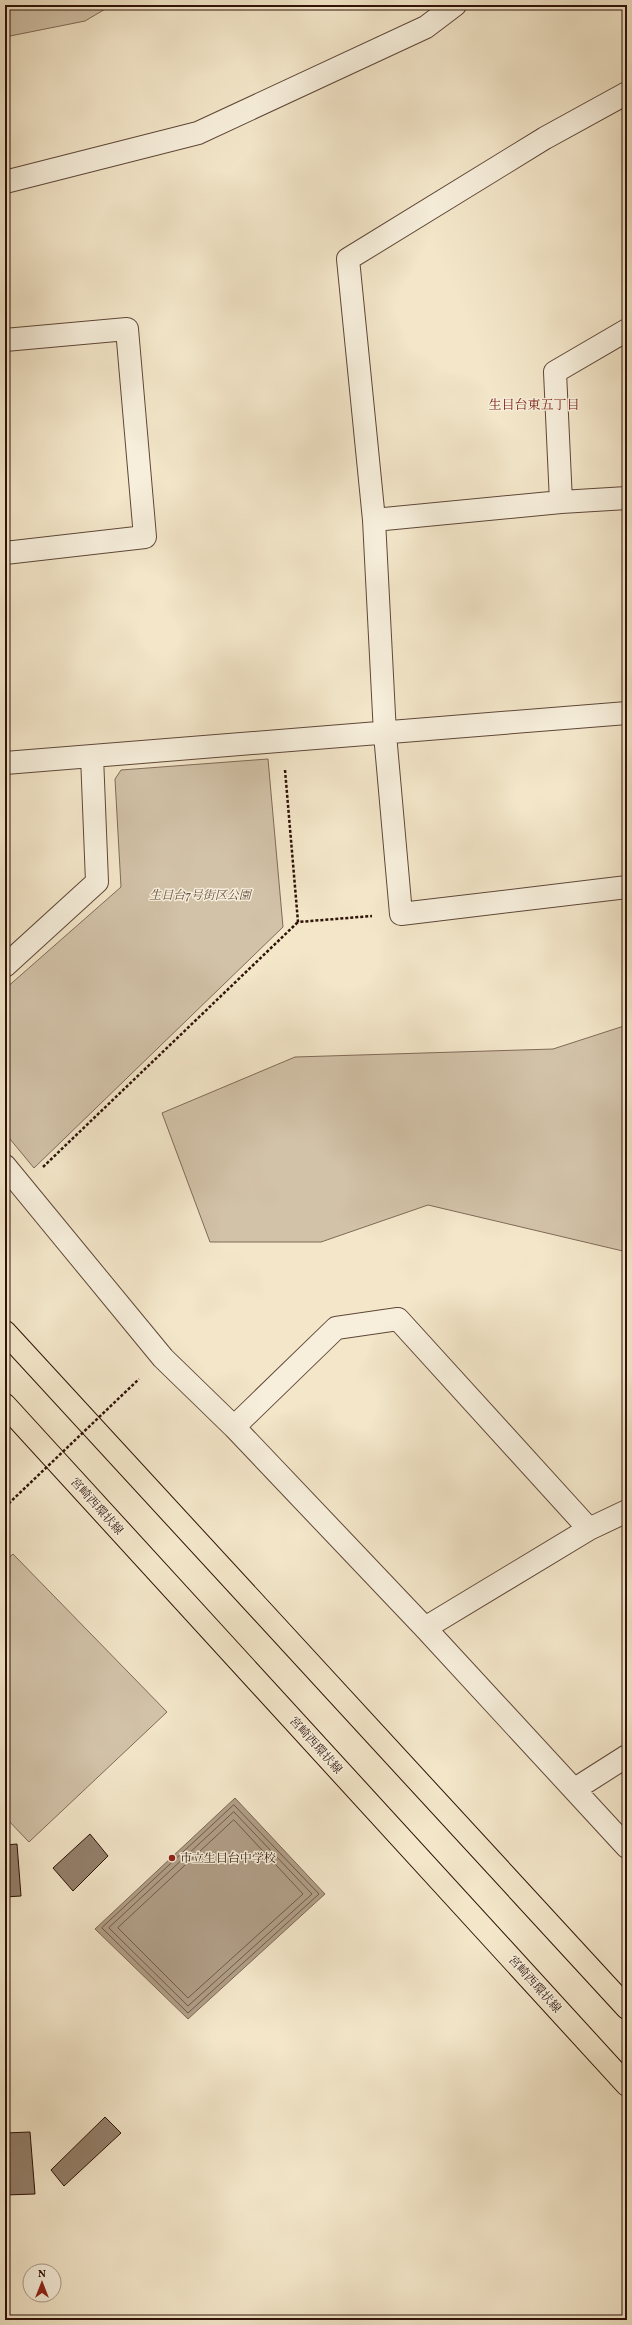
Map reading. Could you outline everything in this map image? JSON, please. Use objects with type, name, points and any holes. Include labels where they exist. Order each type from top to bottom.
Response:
[{"type":"main road","points":[[5,1332],[627,2008]]},
{"type":"main road","name":"宮崎西環状線","points":[[5,1405],[627,2085]]},
{"type":"street","points":[[5,182],[198,133],[426,27],[456,5]]},
{"type":"street","points":[[627,93],[545,138],[348,259],[374,520],[384,734],[401,914],[627,887]]},
{"type":"street","points":[[5,340],[127,329],[145,537],[5,553]]},
{"type":"street","points":[[561,502],[555,372],[627,330]]},
{"type":"street","points":[[374,520],[561,502],[627,498]]},
{"type":"street","points":[[5,763],[384,734],[627,713]]},
{"type":"street","points":[[5,966],[97,882],[92,756]]},
{"type":"street","points":[[5,1166],[163,1358],[234,1427],[425,1628],[627,1846]]},
{"type":"street","points":[[234,1427],[336,1328],[398,1319],[589,1529]]},
{"type":"street","points":[[425,1628],[589,1529],[627,1511]]},
{"type":"street","points":[[575,1790],[627,1756]]},
{"type":"path","points":[[283,742],[298,922]]},
{"type":"path","points":[[37,1172],[298,922],[401,914]]},
{"type":"path","points":[[5,1507],[139,1379]]},
{"type":"green space","points":[[5,5],[112,5],[85,21],[5,37]]},
{"type":"green space","name":"生目台7号街区公園","points":[[268,759],[283,927],[34,1168],[5,1133],[5,989],[121,887],[115,779],[121,770]]},
{"type":"green space","points":[[627,1025],[627,1252],[428,1205],[321,1242],[210,1242],[162,1113],[295,1057],[553,1049]]},
{"type":"green space","points":[[13,1554],[167,1712],[29,1842],[5,1817],[5,1561]]},
{"type":"water","points":[[235,1798],[325,1894],[188,2019],[95,1929]]},
{"type":"building","points":[[90,1834],[108,1856],[73,1891],[53,1868]]},
{"type":"building","points":[[17,1844],[21,1896],[5,1897],[5,1845]]},
{"type":"building","points":[[105,2117],[121,2133],[64,2186],[51,2170]]},
{"type":"building","points":[[30,2132],[35,2194],[5,2195],[5,2133]]},
{"type":"place","name":"市立生目台中学校","points":[[172,1858]]},
{"type":"district","name":"生目台東五丁目","points":[[534,404]]}]
